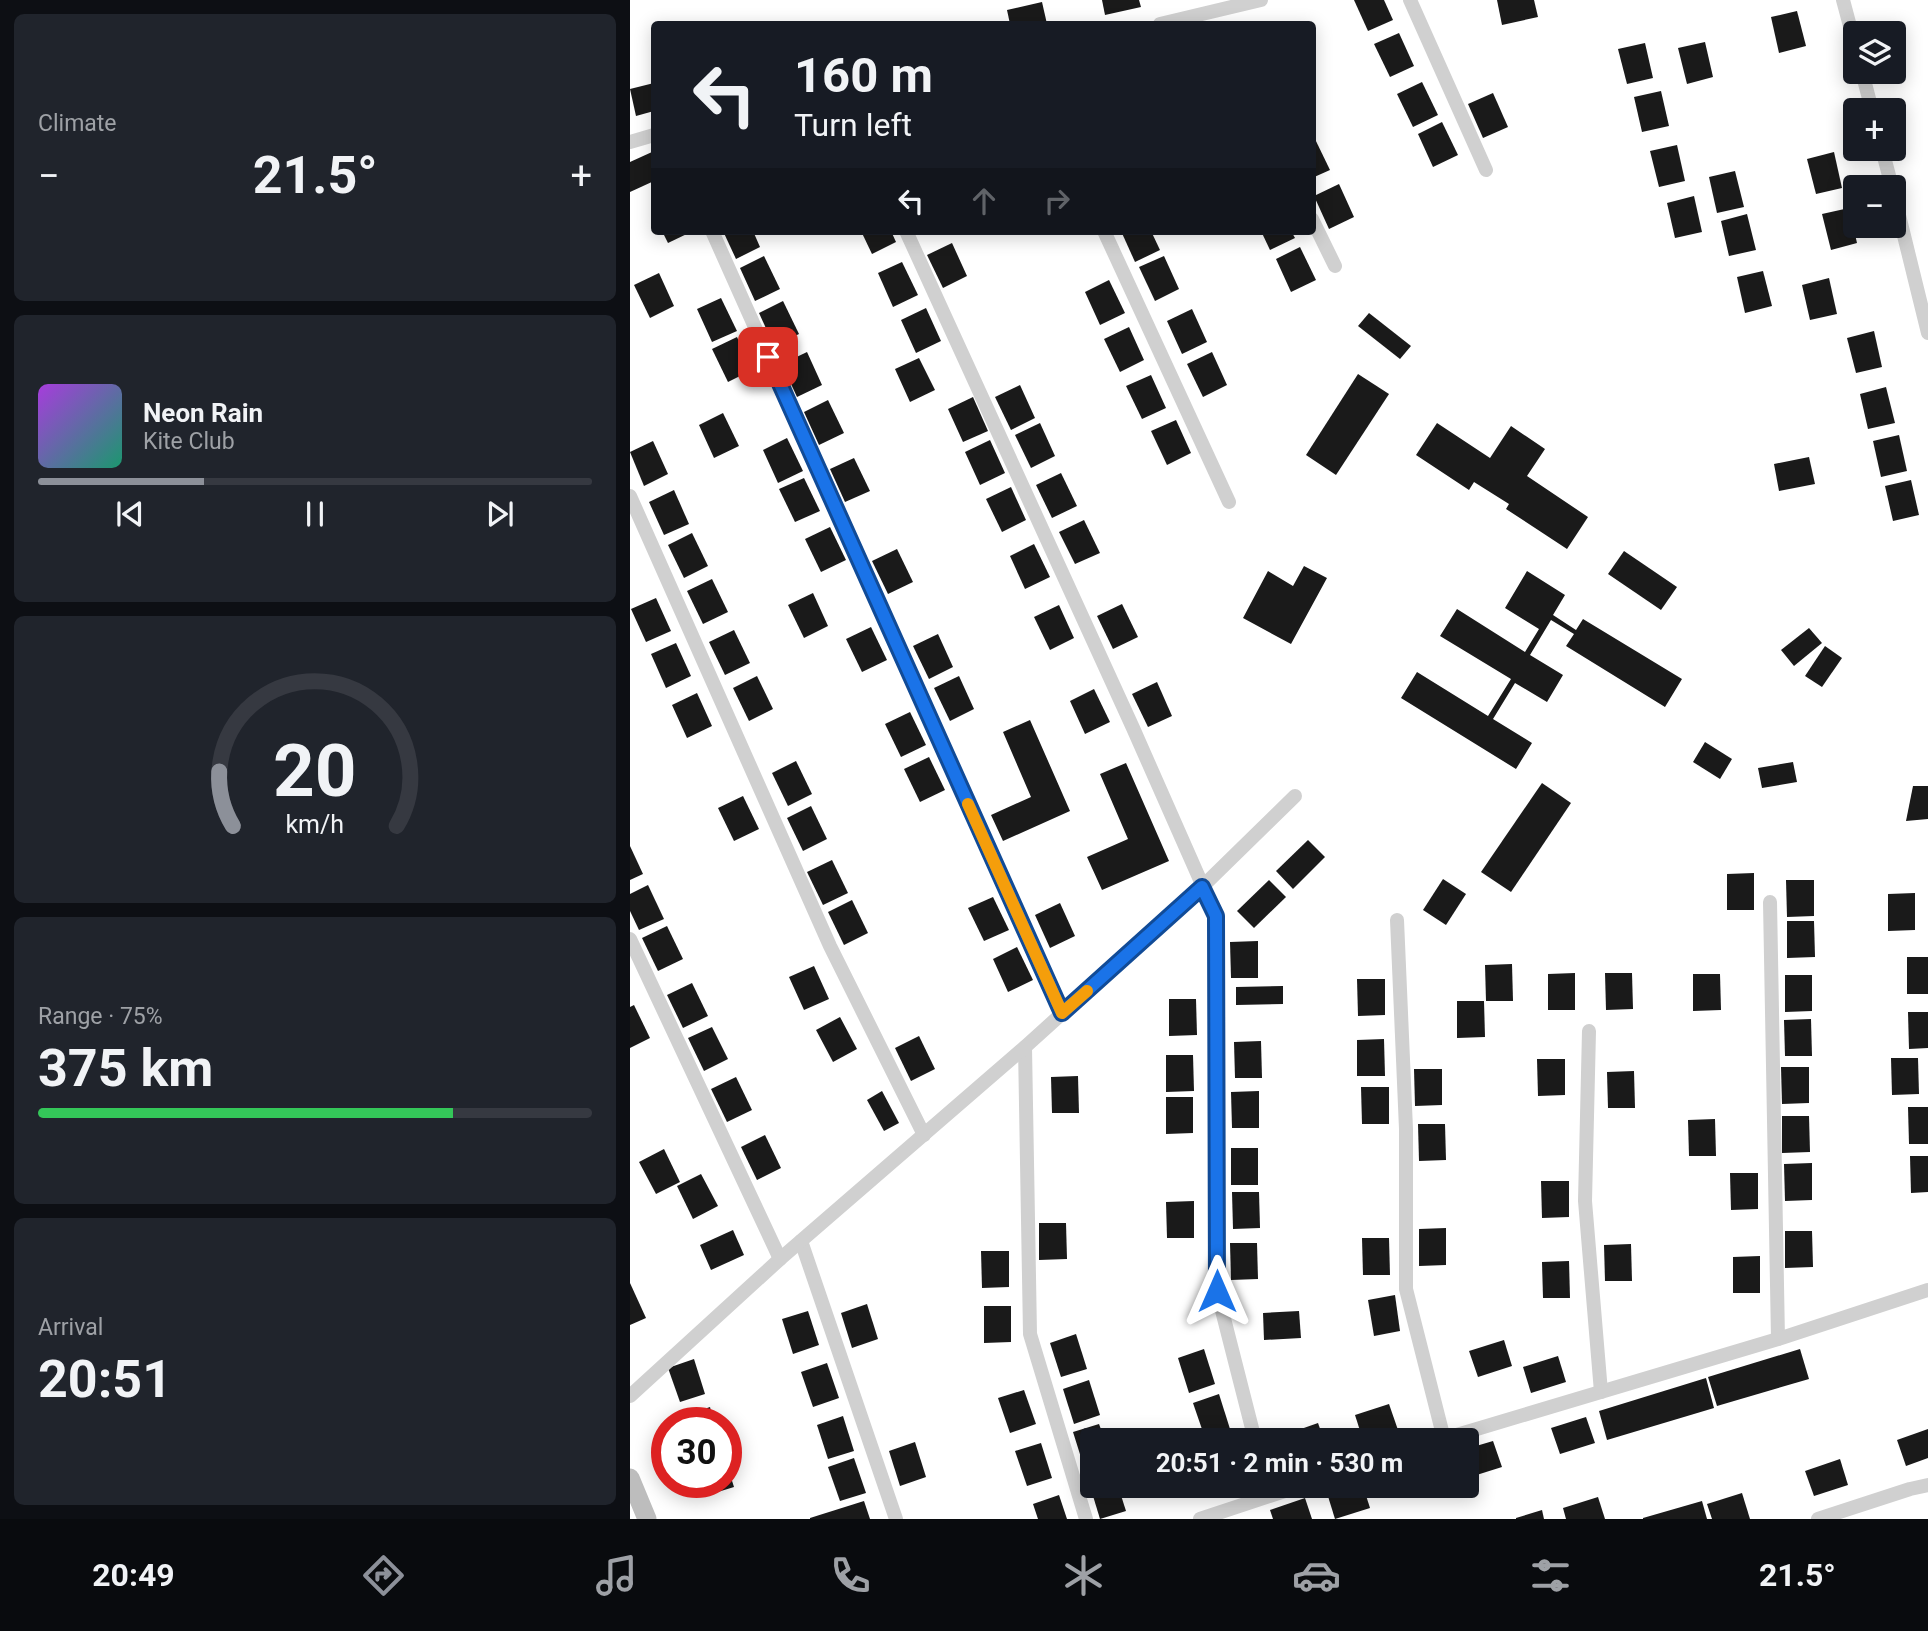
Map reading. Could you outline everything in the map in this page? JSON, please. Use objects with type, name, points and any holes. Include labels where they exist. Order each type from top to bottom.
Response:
[{"type":"street","points":[[1192,21],[1213,19],[1261,0]]},
{"type":"street","points":[[1410,0],[1486,170]]},
{"type":"street","points":[[1843,0],[1849,21]]},
{"type":"street","points":[[630,142],[651,136]]},
{"type":"street","points":[[1316,227],[1335,266]]},
{"type":"street","points":[[714,235],[1062,1013]]},
{"type":"street","points":[[908,235],[1128,716],[1216,916],[1217,1291],[1252,1428]]},
{"type":"street","points":[[1106,235],[1229,502]]},
{"type":"street","points":[[1905,238],[1928,333]]},
{"type":"street","points":[[630,496],[830,946],[924,1135]]},
{"type":"street","points":[[630,1396],[779,1259],[1025,1047],[1202,887],[1294,796]]},
{"type":"street","points":[[1770,902],[1778,1339]]},
{"type":"street","points":[[1398,920],[1406,1129],[1406,1289],[1439,1428]]},
{"type":"street","points":[[630,939],[779,1259]]},
{"type":"street","points":[[1589,1031],[1586,1201],[1601,1392]]},
{"type":"street","points":[[1025,1047],[1030,1334],[1086,1519]]},
{"type":"street","points":[[801,1241],[896,1519]]},
{"type":"street","points":[[1479,1428],[1778,1339],[1928,1290]]},
{"type":"street","points":[[630,1478],[647,1519]]},
{"type":"street","points":[[1818,1519],[1928,1485]]},
{"type":"street","points":[[1200,1519],[1250,1498]]},
{"type":"building","points":[[1102,0],[1139,0],[1141,7],[1105,15]]},
{"type":"building","points":[[1354,0],[1384,0],[1393,20],[1368,31]]},
{"type":"building","points":[[1497,0],[1534,0],[1538,17],[1502,25]]},
{"type":"building","points":[[1042,2],[1046,21],[1009,21],[1007,10]]},
{"type":"building","points":[[1797,11],[1806,46],[1779,53],[1771,17]]},
{"type":"building","points":[[1399,33],[1414,66],[1390,77],[1374,44]]},
{"type":"building","points":[[1705,42],[1713,77],[1687,84],[1678,48]]},
{"type":"building","points":[[1645,43],[1653,78],[1627,84],[1618,49]]},
{"type":"building","points":[[1422,82],[1438,115],[1413,127],[1397,94]]},
{"type":"building","points":[[651,84],[651,112],[636,116],[630,89]]},
{"type":"building","points":[[1661,91],[1669,126],[1642,132],[1634,97]]},
{"type":"building","points":[[1493,93],[1508,127],[1483,138],[1468,104]]},
{"type":"building","points":[[1442,122],[1458,155],[1433,167],[1418,134]]},
{"type":"building","points":[[1316,141],[1330,170],[1316,176]]},
{"type":"building","points":[[1677,145],[1685,181],[1659,187],[1650,151]]},
{"type":"building","points":[[651,152],[651,182],[630,192],[630,162]]},
{"type":"building","points":[[1834,152],[1842,188],[1816,194],[1807,159]]},
{"type":"building","points":[[1735,171],[1744,207],[1717,213],[1709,177]]},
{"type":"building","points":[[1339,184],[1354,217],[1329,229],[1316,195]]},
{"type":"building","points":[[1694,196],[1702,232],[1675,238],[1667,203]]},
{"type":"building","points":[[1843,209],[1843,238],[1856,238],[1857,243],[1831,250],[1822,214]]},
{"type":"building","points":[[1747,214],[1756,250],[1729,256],[1721,221]]},
{"type":"building","points":[[664,235],[685,235],[668,243]]},
{"type":"building","points":[[725,235],[755,235],[760,247],[736,259]]},
{"type":"building","points":[[863,235],[893,235],[896,242],[872,254]]},
{"type":"building","points":[[1123,235],[1153,235],[1160,250],[1135,262]]},
{"type":"building","points":[[1263,235],[1293,235],[1295,238],[1270,250]]},
{"type":"building","points":[[952,243],[967,276],[943,288],[927,255]]},
{"type":"building","points":[[1300,247],[1316,280],[1291,292],[1276,259]]},
{"type":"building","points":[[764,256],[780,289],[755,301],[740,268]]},
{"type":"building","points":[[1164,256],[1179,289],[1155,301],[1139,267]]},
{"type":"building","points":[[902,262],[918,295],[893,307],[878,273]]},
{"type":"building","points":[[1763,271],[1772,306],[1745,313],[1737,277]]},
{"type":"building","points":[[659,273],[674,306],[650,318],[634,285]]},
{"type":"building","points":[[1829,278],[1837,314],[1810,320],[1802,285]]},
{"type":"building","points":[[1109,280],[1125,313],[1100,325],[1085,292]]},
{"type":"building","points":[[721,298],[737,331],[712,342],[697,309]]},
{"type":"building","points":[[783,301],[799,334],[774,346],[759,313]]},
{"type":"building","points":[[926,308],[941,341],[916,353],[901,320]]},
{"type":"building","points":[[1192,309],[1207,342],[1182,354],[1167,321]]},
{"type":"building","points":[[1369,313],[1411,346],[1400,359],[1358,326]]},
{"type":"building","points":[[1129,327],[1144,360],[1120,372],[1104,339]]},
{"type":"building","points":[[1874,331],[1882,367],[1856,373],[1847,338]]},
{"type":"building","points":[[737,337],[752,370],[728,382],[712,349]]},
{"type":"building","points":[[807,352],[822,385],[797,397],[782,364]]},
{"type":"building","points":[[1212,352],[1227,385],[1203,397],[1187,364]]},
{"type":"building","points":[[919,358],[935,390],[910,402],[895,369]]},
{"type":"building","points":[[1358,374],[1389,394],[1336,475],[1306,455]]},
{"type":"building","points":[[1151,375],[1166,408],[1142,419],[1126,386]]},
{"type":"building","points":[[1020,385],[1035,418],[1011,430],[995,397]]},
{"type":"building","points":[[1886,387],[1895,423],[1868,429],[1860,394]]},
{"type":"building","points":[[973,397],[988,431],[963,442],[948,409]]},
{"type":"building","points":[[828,400],[844,433],[819,445],[804,412]]},
{"type":"building","points":[[723,413],[739,446],[714,458],[699,425]]},
{"type":"building","points":[[1176,420],[1191,453],[1167,465],[1151,431]]},
{"type":"building","points":[[1040,423],[1055,456],[1031,468],[1015,435]]},
{"type":"building","points":[[1437,423],[1490,458],[1511,426],[1545,449],[1527,476],[1588,517],[1567,549],[1506,509],[1509,504],[1474,482],[1469,490],[1416,455]]},
{"type":"building","points":[[1899,435],[1907,471],[1881,477],[1873,441]]},
{"type":"building","points":[[787,438],[803,471],[778,483],[763,450]]},
{"type":"building","points":[[990,440],[1005,473],[980,485],[965,452]]},
{"type":"building","points":[[653,441],[668,474],[644,486],[630,452]]},
{"type":"building","points":[[1809,457],[1815,484],[1779,491],[1774,464]]},
{"type":"building","points":[[854,458],[870,491],[845,502],[830,469]]},
{"type":"building","points":[[1061,473],[1077,506],[1052,518],[1036,485]]},
{"type":"building","points":[[804,478],[820,511],[795,522],[779,489]]},
{"type":"building","points":[[1911,480],[1919,515],[1893,521],[1885,486]]},
{"type":"building","points":[[1011,487],[1026,520],[1002,532],[986,499]]},
{"type":"building","points":[[674,490],[689,524],[664,535],[649,502]]},
{"type":"building","points":[[1084,520],[1100,553],[1075,564],[1059,532]]},
{"type":"building","points":[[830,527],[846,560],[821,572],[805,539]]},
{"type":"building","points":[[692,533],[708,566],[684,578],[668,545]]},
{"type":"building","points":[[1034,544],[1050,577],[1025,589],[1010,556]]},
{"type":"building","points":[[897,549],[913,582],[888,594],[872,561]]},
{"type":"building","points":[[1624,551],[1677,587],[1661,610],[1608,574]]},
{"type":"building","points":[[1304,566],[1327,578],[1291,644],[1243,618],[1268,571],[1293,586]]},
{"type":"building","points":[[1527,571],[1565,595],[1553,615],[1576,630],[1583,619],[1682,679],[1665,707],[1566,646],[1574,634],[1551,620],[1530,655],[1563,675],[1547,702],[1515,683],[1493,719],[1532,743],[1516,769],[1401,698],[1417,672],[1488,716],[1511,679],[1440,636],[1457,609],[1525,652],[1539,629],[1505,608]]},
{"type":"building","points":[[712,579],[728,612],[703,624],[687,591]]},
{"type":"building","points":[[813,593],[828,626],[804,638],[788,605]]},
{"type":"building","points":[[656,598],[671,631],[646,642],[631,609]]},
{"type":"building","points":[[1122,604],[1138,637],[1113,649],[1097,616]]},
{"type":"building","points":[[1059,605],[1074,638],[1050,650],[1034,617]]},
{"type":"building","points":[[871,627],[887,660],[862,672],[846,639]]},
{"type":"building","points":[[1809,628],[1822,643],[1794,666],[1781,650]]},
{"type":"building","points":[[734,630],[750,663],[725,675],[709,642]]},
{"type":"building","points":[[938,634],[953,667],[929,679],[913,646]]},
{"type":"building","points":[[676,643],[691,676],[666,688],[651,654]]},
{"type":"building","points":[[1825,646],[1842,658],[1822,687],[1805,676]]},
{"type":"building","points":[[757,676],[773,709],[749,721],[733,688]]},
{"type":"building","points":[[959,676],[974,709],[950,721],[934,688]]},
{"type":"building","points":[[1157,682],[1172,716],[1148,727],[1132,694]]},
{"type":"building","points":[[1094,689],[1110,722],[1085,734],[1070,701]]},
{"type":"building","points":[[697,693],[712,726],[687,738],[672,705]]},
{"type":"building","points":[[910,712],[926,745],[901,757],[885,724]]},
{"type":"building","points":[[1030,720],[1070,811],[1003,841],[991,815],[1031,797],[1003,732]]},
{"type":"building","points":[[1705,742],[1732,759],[1720,779],[1693,762]]},
{"type":"building","points":[[929,757],[945,790],[920,802],[904,769]]},
{"type":"building","points":[[796,761],[812,794],[788,806],[772,773]]},
{"type":"building","points":[[1793,762],[1797,782],[1762,788],[1758,768]]},
{"type":"building","points":[[1126,763],[1169,861],[1102,890],[1087,857],[1128,839],[1100,774]]},
{"type":"building","points":[[1542,783],[1571,803],[1511,892],[1481,872]]},
{"type":"building","points":[[1913,786],[1928,786],[1928,819],[1906,821]]},
{"type":"building","points":[[743,796],[759,829],[734,841],[718,808]]},
{"type":"building","points":[[811,806],[827,839],[803,851],[787,818]]},
{"type":"building","points":[[1308,840],[1325,857],[1293,889],[1276,871]]},
{"type":"building","points":[[630,846],[643,874],[630,880]]},
{"type":"building","points":[[832,860],[848,893],[823,905],[807,872]]},
{"type":"building","points":[[1754,873],[1754,910],[1727,910],[1727,874]]},
{"type":"building","points":[[1443,879],[1466,894],[1446,925],[1423,910]]},
{"type":"building","points":[[1269,880],[1286,897],[1254,928],[1237,911]]},
{"type":"building","points":[[1786,880],[1814,880],[1814,916],[1787,917]]},
{"type":"building","points":[[648,885],[664,919],[639,930],[630,911],[630,894]]},
{"type":"building","points":[[1915,893],[1915,930],[1888,931],[1888,894]]},
{"type":"building","points":[[993,897],[1009,930],[984,941],[968,908]]},
{"type":"building","points":[[852,900],[868,933],[844,945],[828,912]]},
{"type":"building","points":[[1060,903],[1075,936],[1050,948],[1035,915]]},
{"type":"building","points":[[1787,921],[1814,921],[1815,957],[1787,958]]},
{"type":"building","points":[[667,926],[683,959],[658,971],[642,938]]},
{"type":"building","points":[[1258,941],[1258,978],[1231,978],[1230,942]]},
{"type":"building","points":[[1017,947],[1033,980],[1008,992],[993,959]]},
{"type":"building","points":[[1907,957],[1928,957],[1928,994],[1907,994]]},
{"type":"building","points":[[1512,964],[1513,1001],[1486,1001],[1485,965]]},
{"type":"building","points":[[814,966],[829,999],[804,1010],[789,977]]},
{"type":"building","points":[[1575,973],[1575,1010],[1548,1010],[1548,974]]},
{"type":"building","points":[[1605,973],[1632,973],[1633,1009],[1606,1010]]},
{"type":"building","points":[[1693,974],[1720,974],[1721,1010],[1693,1011]]},
{"type":"building","points":[[1785,975],[1812,975],[1812,1011],[1785,1012]]},
{"type":"building","points":[[1357,979],[1385,979],[1385,1015],[1358,1016]]},
{"type":"building","points":[[692,983],[708,1016],[683,1028],[667,995]]},
{"type":"building","points":[[1283,986],[1283,1004],[1236,1005],[1236,987]]},
{"type":"building","points":[[1169,999],[1196,999],[1197,1035],[1169,1036]]},
{"type":"building","points":[[1457,1001],[1484,1001],[1485,1037],[1457,1038]]},
{"type":"building","points":[[634,1005],[650,1038],[630,1048],[630,1007]]},
{"type":"building","points":[[1908,1012],[1928,1012],[1928,1048],[1909,1049]]},
{"type":"building","points":[[840,1017],[857,1049],[833,1062],[816,1030]]},
{"type":"building","points":[[1811,1019],[1812,1056],[1785,1056],[1784,1020]]},
{"type":"building","points":[[712,1027],[728,1059],[704,1071],[688,1038]]},
{"type":"building","points":[[919,1036],[935,1069],[911,1081],[895,1048]]},
{"type":"building","points":[[1384,1039],[1385,1076],[1357,1076],[1357,1040]]},
{"type":"building","points":[[1261,1041],[1262,1078],[1235,1078],[1234,1042]]},
{"type":"building","points":[[1166,1055],[1193,1055],[1194,1091],[1166,1092]]},
{"type":"building","points":[[1891,1058],[1918,1058],[1919,1094],[1892,1095]]},
{"type":"building","points":[[1537,1059],[1565,1059],[1565,1095],[1538,1096]]},
{"type":"building","points":[[1781,1067],[1809,1067],[1809,1103],[1782,1104]]},
{"type":"building","points":[[1414,1069],[1442,1069],[1442,1105],[1415,1106]]},
{"type":"building","points":[[1634,1071],[1635,1108],[1608,1108],[1607,1072]]},
{"type":"building","points":[[1078,1076],[1079,1113],[1052,1113],[1051,1077]]},
{"type":"building","points":[[736,1077],[752,1110],[727,1122],[711,1089]]},
{"type":"building","points":[[1361,1087],[1389,1087],[1389,1124],[1362,1124]]},
{"type":"building","points":[[882,1091],[899,1123],[884,1131],[867,1100]]},
{"type":"building","points":[[1259,1091],[1259,1128],[1232,1128],[1231,1092]]},
{"type":"building","points":[[1166,1097],[1193,1097],[1193,1133],[1166,1134]]},
{"type":"building","points":[[1908,1107],[1928,1107],[1928,1144],[1909,1144]]},
{"type":"building","points":[[1782,1116],[1809,1116],[1810,1152],[1782,1153]]},
{"type":"building","points":[[1715,1119],[1716,1156],[1689,1156],[1688,1120]]},
{"type":"building","points":[[1418,1124],[1445,1124],[1446,1160],[1419,1161]]},
{"type":"building","points":[[765,1135],[781,1168],[757,1180],[741,1147]]},
{"type":"building","points":[[1231,1148],[1258,1148],[1258,1185],[1231,1185]]},
{"type":"building","points":[[664,1149],[680,1182],[656,1194],[639,1162]]},
{"type":"building","points":[[1910,1156],[1928,1156],[1928,1192],[1911,1193]]},
{"type":"building","points":[[1812,1163],[1812,1200],[1785,1201],[1784,1164]]},
{"type":"building","points":[[1730,1173],[1758,1173],[1758,1209],[1731,1210]]},
{"type":"building","points":[[701,1174],[718,1206],[693,1219],[677,1186]]},
{"type":"building","points":[[1541,1181],[1569,1181],[1569,1217],[1542,1218]]},
{"type":"building","points":[[1232,1192],[1259,1192],[1260,1228],[1233,1229]]},
{"type":"building","points":[[1194,1201],[1194,1238],[1167,1238],[1166,1202]]},
{"type":"building","points":[[1039,1223],[1066,1223],[1067,1259],[1039,1260]]},
{"type":"building","points":[[1446,1228],[1446,1265],[1419,1266],[1419,1229]]},
{"type":"building","points":[[733,1230],[744,1255],[711,1270],[700,1245]]},
{"type":"building","points":[[1785,1231],[1812,1231],[1813,1267],[1785,1268]]},
{"type":"building","points":[[1362,1238],[1389,1238],[1390,1275],[1363,1275]]},
{"type":"building","points":[[1230,1243],[1257,1243],[1258,1279],[1231,1280]]},
{"type":"building","points":[[1631,1244],[1632,1281],[1605,1281],[1604,1245]]},
{"type":"building","points":[[981,1251],[1009,1251],[1009,1287],[982,1288]]},
{"type":"building","points":[[1760,1256],[1760,1293],[1733,1293],[1733,1257]]},
{"type":"building","points":[[1569,1261],[1570,1298],[1543,1298],[1542,1262]]},
{"type":"building","points":[[630,1283],[646,1318],[630,1325]]},
{"type":"building","points":[[1395,1295],[1400,1331],[1374,1336],[1368,1300]]},
{"type":"building","points":[[867,1304],[878,1339],[852,1348],[841,1313]]},
{"type":"building","points":[[984,1306],[1011,1306],[1011,1342],[984,1343]]},
{"type":"building","points":[[808,1311],[819,1345],[793,1354],[782,1319]]},
{"type":"building","points":[[1299,1311],[1301,1338],[1264,1340],[1263,1313]]},
{"type":"building","points":[[1076,1334],[1087,1369],[1061,1377],[1050,1343]]},
{"type":"building","points":[[1504,1340],[1512,1366],[1478,1377],[1469,1351]]},
{"type":"building","points":[[1204,1349],[1215,1384],[1189,1393],[1178,1358]]},
{"type":"building","points":[[1800,1349],[1809,1379],[1717,1406],[1708,1377]]},
{"type":"building","points":[[1558,1356],[1566,1382],[1531,1393],[1523,1367]]},
{"type":"building","points":[[694,1359],[705,1394],[680,1402],[668,1368]]},
{"type":"building","points":[[827,1363],[839,1398],[813,1407],[801,1372]]},
{"type":"building","points":[[1706,1378],[1714,1408],[1607,1440],[1599,1411]]},
{"type":"building","points":[[1089,1380],[1100,1415],[1074,1424],[1063,1389]]},
{"type":"building","points":[[1024,1390],[1036,1424],[1010,1433],[998,1398]]},
{"type":"building","points":[[1219,1394],[1230,1428],[1202,1428],[1193,1403]]},
{"type":"building","points":[[1389,1404],[1397,1428],[1359,1428],[1355,1415]]},
{"type":"building","points":[[843,1416],[854,1451],[828,1459],[817,1425]]},
{"type":"building","points":[[1586,1417],[1595,1443],[1560,1454],[1551,1428]]},
{"type":"building","points":[[1318,1423],[1320,1428],[1304,1428]]},
{"type":"building","points":[[1928,1429],[1928,1458],[1906,1466],[1897,1440]]},
{"type":"building","points":[[1080,1430],[1080,1454],[1073,1432]]},
{"type":"building","points":[[1493,1441],[1502,1467],[1479,1474],[1479,1445]]},
{"type":"building","points":[[915,1442],[926,1477],[900,1486],[889,1451]]},
{"type":"building","points":[[1041,1443],[1052,1478],[1027,1486],[1015,1451]]},
{"type":"building","points":[[854,1458],[866,1493],[840,1501],[828,1467]]},
{"type":"building","points":[[1840,1459],[1848,1485],[1814,1496],[1805,1471]]},
{"type":"building","points":[[1742,1493],[1750,1519],[1712,1519],[1707,1504]]},
{"type":"building","points":[[1059,1495],[1067,1519],[1038,1519],[1033,1504]]},
{"type":"building","points":[[1598,1497],[1605,1519],[1566,1519],[1563,1508]]},
{"type":"building","points":[[1094,1498],[1122,1498],[1126,1511],[1100,1519]]},
{"type":"building","points":[[1305,1498],[1312,1519],[1273,1519],[1270,1510]]},
{"type":"building","points":[[1329,1498],[1367,1498],[1370,1508],[1335,1519]]},
{"type":"building","points":[[864,1501],[870,1519],[810,1519],[810,1518]]},
{"type":"building","points":[[1702,1501],[1707,1519],[1643,1519],[1643,1518]]},
{"type":"building","points":[[1542,1510],[1544,1519],[1516,1519],[1516,1518]]},
{"type":"slow traffic","points":[[968,804],[1062,1013],[1087,991]]},
{"type":"route","points":[[768,357],[1062,1013],[1202,887],[1216,916],[1217,1291]]}]
